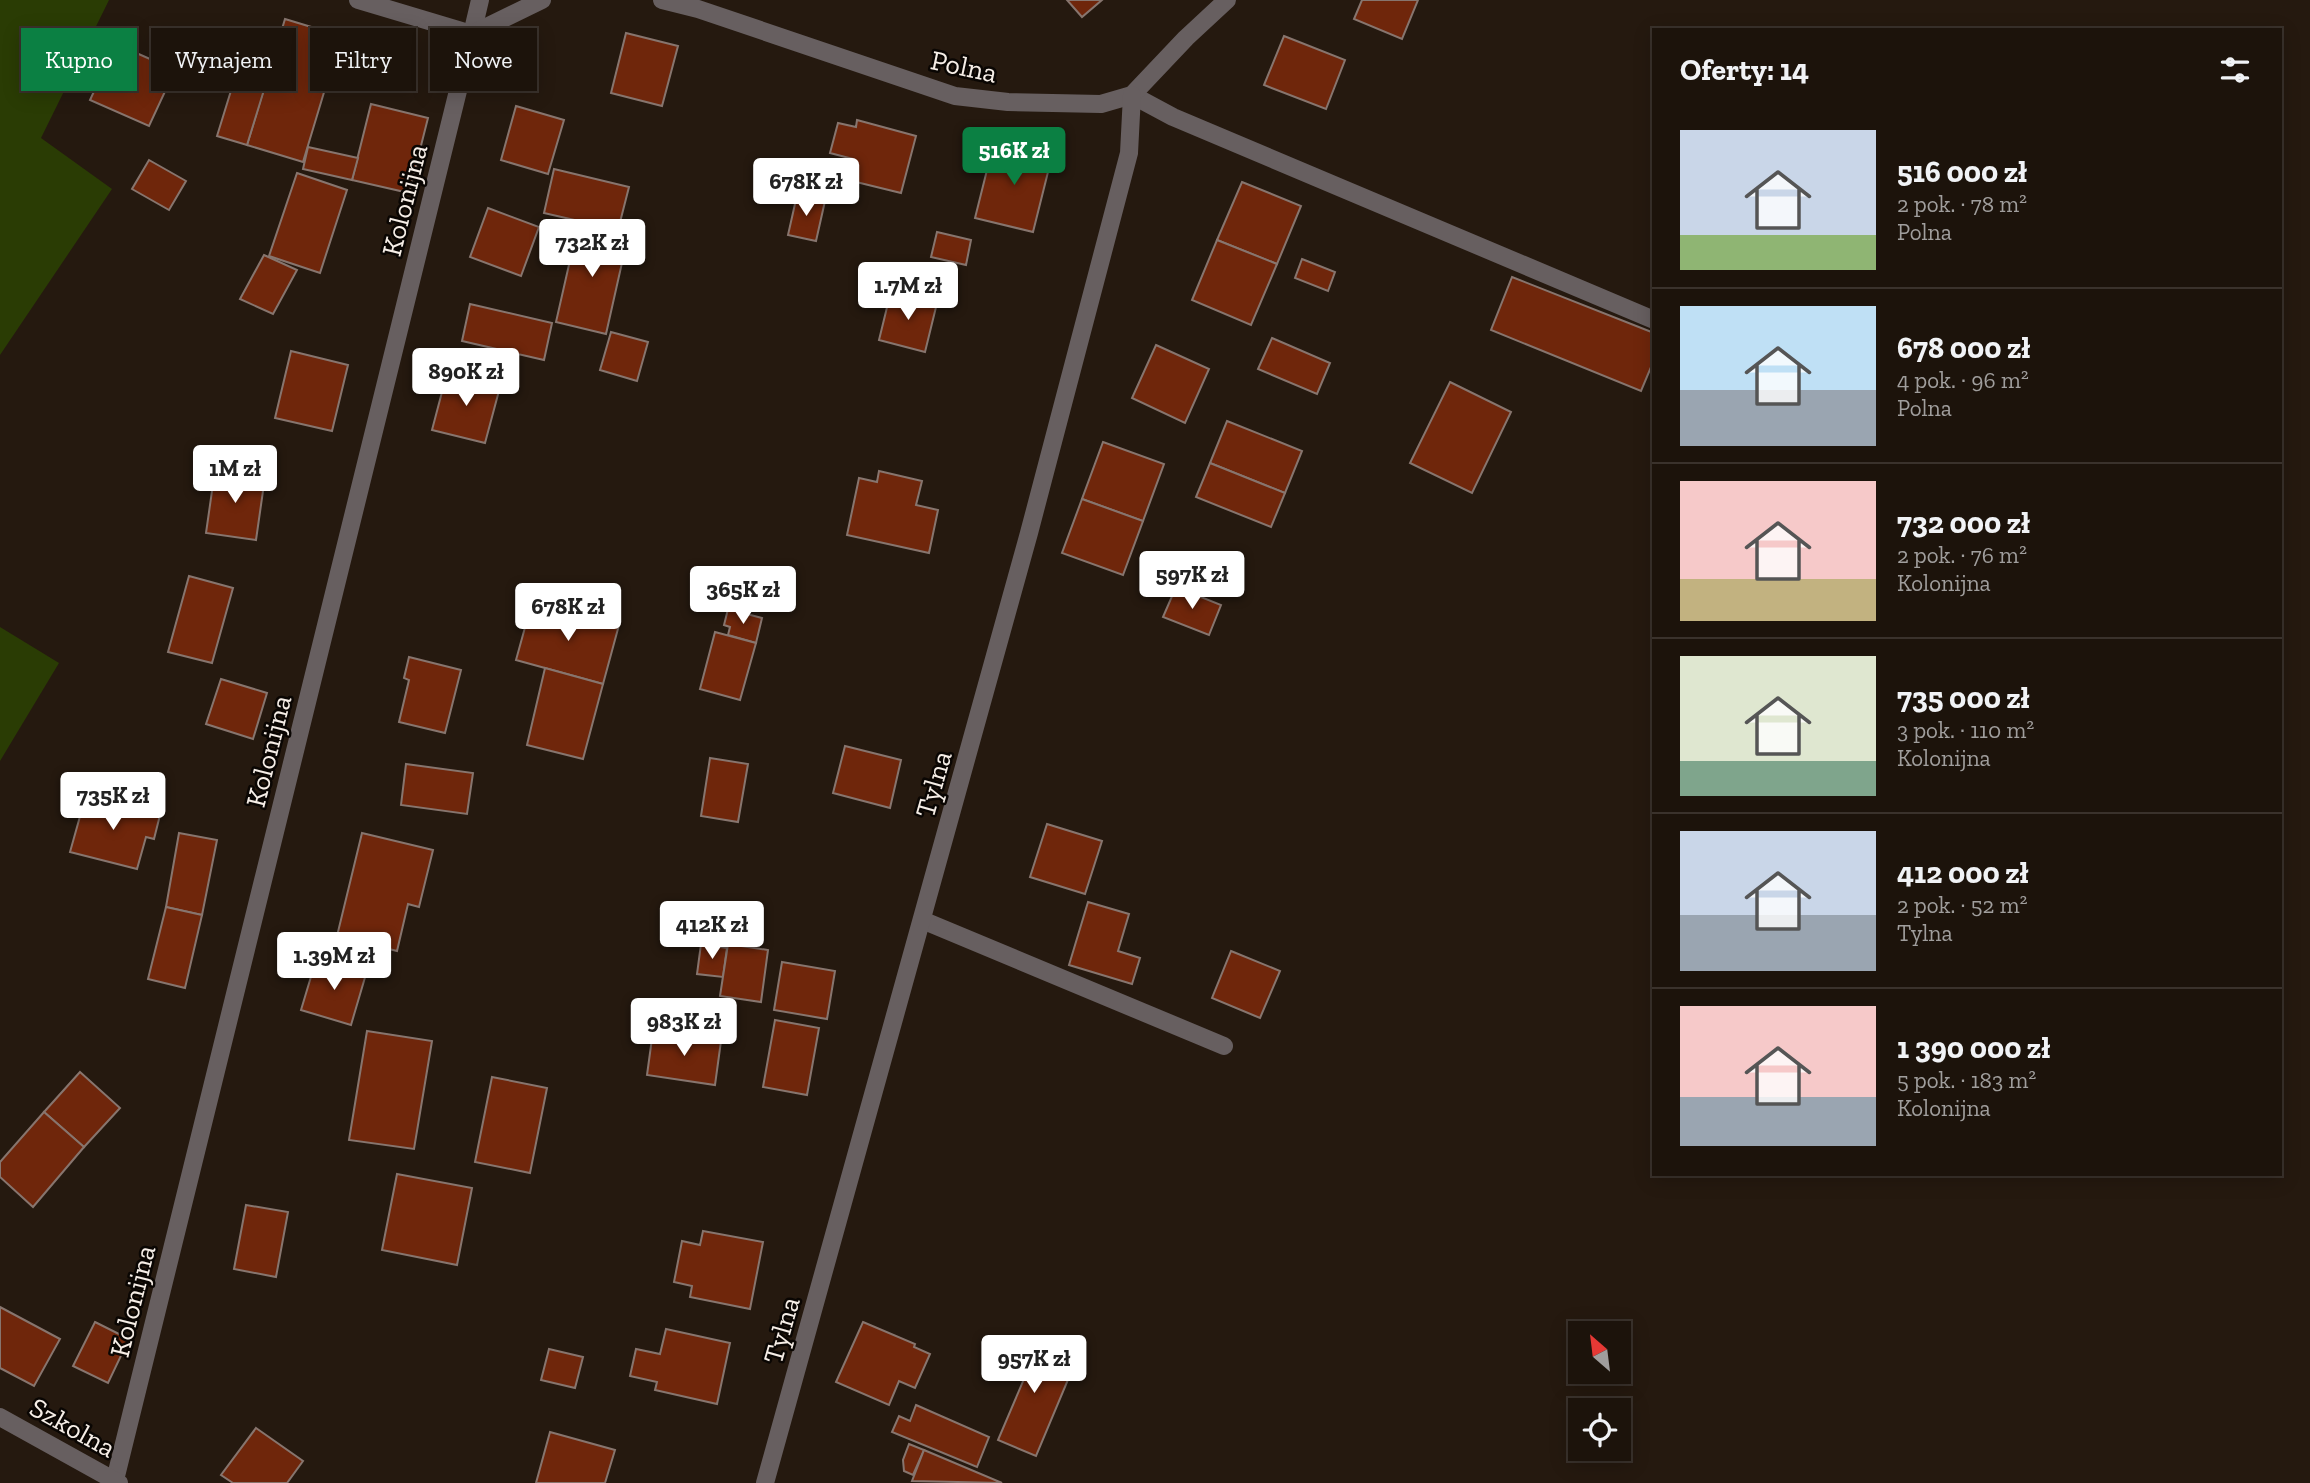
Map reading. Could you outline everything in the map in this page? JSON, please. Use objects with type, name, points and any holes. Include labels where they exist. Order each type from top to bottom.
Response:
[{"type":"street","points":[[358,0],[451,28]]},
{"type":"street","name":"Kolonijna","points":[[473,28],[480,0]]},
{"type":"street","points":[[484,28],[542,0]]},
{"type":"street","name":"Polna","points":[[662,0],[698,9],[955,96],[1008,102],[1083,104],[1111,102],[1132,95]]},
{"type":"street","points":[[1227,0],[1186,38],[1132,95],[1173,117],[1652,319]]},
{"type":"street","name":"Kolonijna","points":[[117,1481],[457,91]]},
{"type":"street","name":"Tylna","points":[[765,1483],[1029,533],[1129,153],[1132,95]]},
{"type":"street","points":[[922,920],[1224,1046]]},
{"type":"street","name":"Szkolna","points":[[0,1417],[117,1481]]},
{"type":"green space","points":[[0,0],[109,0],[95,28],[21,28],[21,91],[64,91],[41,138],[112,189],[0,355]]},
{"type":"green space","points":[[0,627],[59,663],[0,761]]},
{"type":"building","points":[[1067,0],[1102,0],[1082,17]]},
{"type":"building","points":[[1362,0],[1418,0],[1402,39],[1354,19]]},
{"type":"building","points":[[285,19],[315,28],[310,28],[310,91],[324,91],[303,162],[247,145],[263,91],[296,91],[296,28],[282,28]]},
{"type":"building","points":[[626,33],[678,46],[662,106],[611,93]]},
{"type":"building","points":[[1284,36],[1345,60],[1326,109],[1264,85]]},
{"type":"building","points":[[137,53],[151,59],[151,91],[165,91],[149,126],[90,100],[94,91],[137,91]]},
{"type":"building","points":[[231,91],[264,91],[247,145],[217,136]]},
{"type":"building","points":[[371,104],[428,118],[409,193],[352,180]]},
{"type":"building","points":[[516,106],[564,120],[548,174],[501,160]]},
{"type":"building","points":[[857,120],[916,136],[901,193],[848,180],[853,159],[830,153],[838,123],[856,127]]},
{"type":"building","points":[[994,142],[1052,156],[1033,232],[975,218]]},
{"type":"building","points":[[308,147],[358,158],[352,180],[303,169]]},
{"type":"building","points":[[149,160],[186,181],[169,210],[132,189]]},
{"type":"building","points":[[554,169],[629,187],[618,230],[544,213]]},
{"type":"building","points":[[297,173],[347,190],[320,273],[269,256]]},
{"type":"building","points":[[1242,182],[1301,206],[1277,264],[1217,240]]},
{"type":"building","points":[[797,195],[825,201],[816,241],[788,235]]},
{"type":"building","points":[[488,208],[539,227],[521,276],[470,257]]},
{"type":"building","points":[[578,225],[628,236],[606,334],[556,322]]},
{"type":"building","points":[[937,232],[971,240],[966,265],[931,257]]},
{"type":"building","points":[[1217,240],[1277,264],[1251,325],[1192,300]]},
{"type":"building","points":[[264,255],[297,270],[273,314],[240,299]]},
{"type":"building","points":[[1302,259],[1335,272],[1328,291],[1295,278]]},
{"type":"building","points":[[1512,277],[1652,332],[1652,365],[1641,391],[1491,330]]},
{"type":"building","points":[[891,291],[937,303],[925,352],[879,340]]},
{"type":"building","points":[[470,304],[552,323],[544,360],[462,341]]},
{"type":"building","points":[[611,332],[648,342],[637,381],[600,370]]},
{"type":"building","points":[[1272,338],[1330,363],[1317,394],[1258,369]]},
{"type":"building","points":[[1156,345],[1209,369],[1185,423],[1132,398]]},
{"type":"building","points":[[291,351],[348,365],[332,431],[275,418]]},
{"type":"building","points":[[447,373],[500,387],[485,443],[432,430]]},
{"type":"building","points":[[1450,382],[1511,412],[1472,493],[1410,463]]},
{"type":"building","points":[[1227,421],[1302,451],[1285,493],[1210,463]]},
{"type":"building","points":[[1103,442],[1164,464],[1143,521],[1082,499]]},
{"type":"building","points":[[1210,463],[1285,493],[1271,527],[1196,497]]},
{"type":"building","points":[[215,470],[265,477],[256,540],[206,533]]},
{"type":"building","points":[[879,471],[922,481],[916,505],[938,510],[929,553],[847,535],[859,478],[877,482]]},
{"type":"building","points":[[1082,499],[1143,521],[1123,575],[1062,553]]},
{"type":"building","points":[[189,576],[233,588],[212,663],[168,652]]},
{"type":"building","points":[[1176,587],[1221,605],[1209,635],[1163,617]]},
{"type":"building","points":[[532,602],[619,625],[603,684],[516,660]]},
{"type":"building","points":[[728,609],[762,618],[756,643],[728,635],[730,627],[724,625]]},
{"type":"building","points":[[715,632],[756,643],[740,700],[700,689]]},
{"type":"building","points":[[409,657],[461,670],[445,733],[399,722],[409,680],[404,678]]},
{"type":"building","points":[[545,668],[603,684],[583,759],[527,745]]},
{"type":"building","points":[[221,679],[267,693],[253,739],[206,724]]},
{"type":"building","points":[[845,746],[901,760],[890,808],[833,793]]},
{"type":"building","points":[[710,758],[748,764],[738,822],[701,816]]},
{"type":"building","points":[[406,764],[473,773],[467,814],[401,805]]},
{"type":"building","points":[[86,795],[160,815],[154,839],[146,837],[137,869],[70,852]]},
{"type":"building","points":[[1047,824],[1102,841],[1085,894],[1030,877]]},
{"type":"building","points":[[179,833],[217,840],[202,915],[166,907]]},
{"type":"building","points":[[362,833],[433,850],[419,907],[408,904],[397,951],[337,936]]},
{"type":"building","points":[[1088,902],[1129,914],[1118,951],[1140,958],[1132,984],[1069,965]]},
{"type":"building","points":[[166,907],[202,915],[185,988],[148,979]]},
{"type":"building","points":[[701,944],[727,948],[723,977],[697,974]]},
{"type":"building","points":[[728,944],[768,950],[761,1002],[720,996]]},
{"type":"building","points":[[1231,951],[1280,971],[1260,1018],[1212,998]]},
{"type":"building","points":[[316,960],[366,974],[351,1025],[301,1010]]},
{"type":"building","points":[[782,962],[835,971],[827,1019],[774,1010]]},
{"type":"building","points":[[775,1020],[819,1028],[807,1095],[763,1087]]},
{"type":"building","points":[[367,1031],[432,1041],[414,1149],[349,1140]]},
{"type":"building","points":[[653,1031],[721,1041],[715,1085],[647,1075]]},
{"type":"building","points":[[80,1072],[120,1108],[84,1147],[44,1112]]},
{"type":"building","points":[[492,1077],[547,1088],[530,1173],[475,1162]]},
{"type":"building","points":[[44,1112],[84,1147],[33,1207],[0,1177],[0,1162]]},
{"type":"building","points":[[397,1174],[472,1188],[457,1265],[382,1250]]},
{"type":"building","points":[[246,1205],[288,1212],[276,1277],[234,1269]]},
{"type":"building","points":[[703,1231],[763,1242],[750,1309],[690,1297],[692,1286],[674,1282],[682,1241],[700,1245]]},
{"type":"building","points":[[0,1307],[60,1339],[34,1386],[0,1368]]},
{"type":"building","points":[[95,1322],[129,1339],[108,1383],[73,1366]]},
{"type":"building","points":[[863,1322],[915,1344],[914,1347],[930,1354],[915,1388],[899,1381],[889,1405],[836,1382]]},
{"type":"building","points":[[666,1329],[730,1343],[717,1404],[655,1390],[657,1382],[630,1376],[636,1349],[660,1354]]},
{"type":"building","points":[[1014,1337],[1075,1363],[1036,1456],[998,1440],[1027,1372],[1003,1361]]},
{"type":"building","points":[[549,1349],[583,1357],[575,1388],[541,1380]]},
{"type":"building","points":[[916,1405],[989,1437],[977,1467],[892,1432],[899,1416],[910,1421]]},
{"type":"building","points":[[256,1428],[303,1461],[287,1483],[233,1483],[221,1475]]},
{"type":"building","points":[[550,1432],[615,1450],[605,1483],[536,1483]]},
{"type":"building","points":[[909,1444],[924,1450],[913,1475],[904,1471],[903,1460]]},
{"type":"building","points":[[924,1450],[1002,1483],[912,1481]]}]
